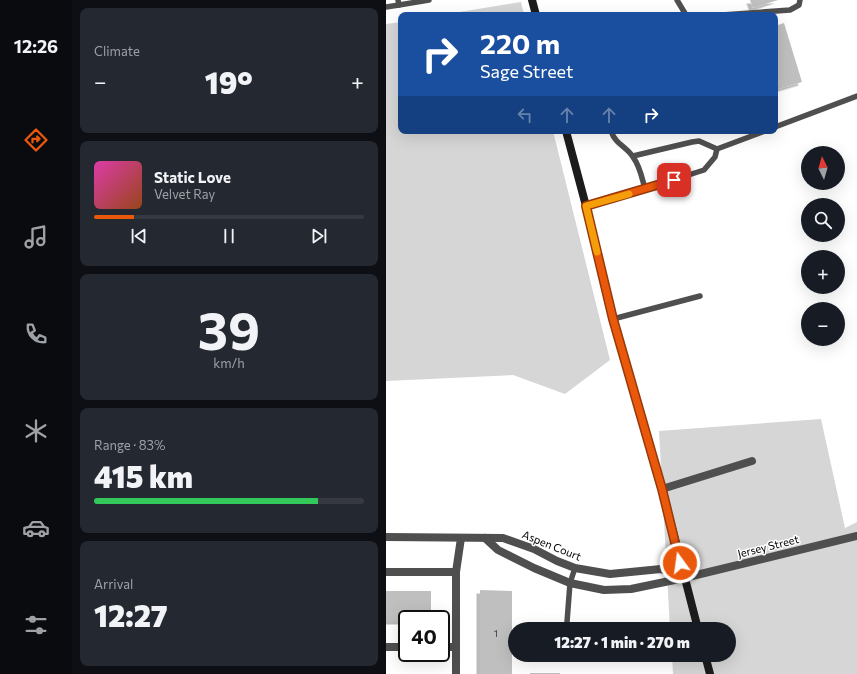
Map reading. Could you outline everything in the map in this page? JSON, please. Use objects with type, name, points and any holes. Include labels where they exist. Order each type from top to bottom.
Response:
[{"type":"street","points":[[532,0],[535,12]]},
{"type":"street","points":[[567,134],[613,319],[662,489],[696,622]]},
{"type":"street","points":[[662,489],[752,461]]},
{"type":"street","name":"Jersey Street","points":[[684,578],[857,536]]},
{"type":"street","name":"Aspen Court","points":[[386,537],[503,538],[534,549],[557,561],[575,568],[610,574],[660,569],[684,578]]},
{"type":"street","points":[[456,674],[456,572],[461,538]]},
{"type":"street","points":[[485,538],[498,550],[570,583],[604,590],[631,589],[684,578]]},
{"type":"street","points":[[386,572],[456,572]]},
{"type":"street","points":[[386,647],[398,647]]},
{"type":"street","points":[[450,647],[456,647]]},
{"type":"street","points":[[707,662],[710,674]]},
{"type":"lane","points":[[386,6],[399,2],[428,0]]},
{"type":"lane","points":[[677,0],[684,12]]},
{"type":"lane","points":[[763,12],[790,10],[799,5],[800,0]]},
{"type":"lane","points":[[778,126],[857,96]]},
{"type":"lane","points":[[612,134],[614,139],[633,156],[642,174],[645,189]]},
{"type":"lane","points":[[633,156],[699,141],[717,149],[757,134]]},
{"type":"lane","points":[[586,206],[704,170],[714,157],[717,149]]},
{"type":"lane","points":[[613,319],[700,296]]},
{"type":"lane","points":[[567,622],[570,583],[575,568]]},
{"type":"shaded area","points":[[521,2],[523,12],[459,12]]},
{"type":"shaded area","points":[[398,22],[398,134],[554,134],[610,360],[565,394],[513,375],[386,381],[386,24]]},
{"type":"shaded area","points":[[821,419],[845,528],[857,522],[857,674],[673,674],[672,662],[736,662],[736,622],[670,622],[659,431]]},
{"type":"building","points":[[750,0],[778,0],[753,8]]},
{"type":"building","points":[[784,23],[802,82],[778,89],[778,25]]},
{"type":"building","points":[[480,590],[512,591],[512,622],[508,622],[508,662],[512,662],[512,674],[480,674]]},
{"type":"building","points":[[386,591],[431,591],[431,610],[398,610],[398,621],[386,621]]},
{"type":"building","points":[[560,673],[560,674],[530,674]]},
{"type":"slow traffic","points":[[597,252],[586,206],[629,194]]},
{"type":"route","points":[[674,180],[586,206],[613,319],[662,489],[680,563]]}]
